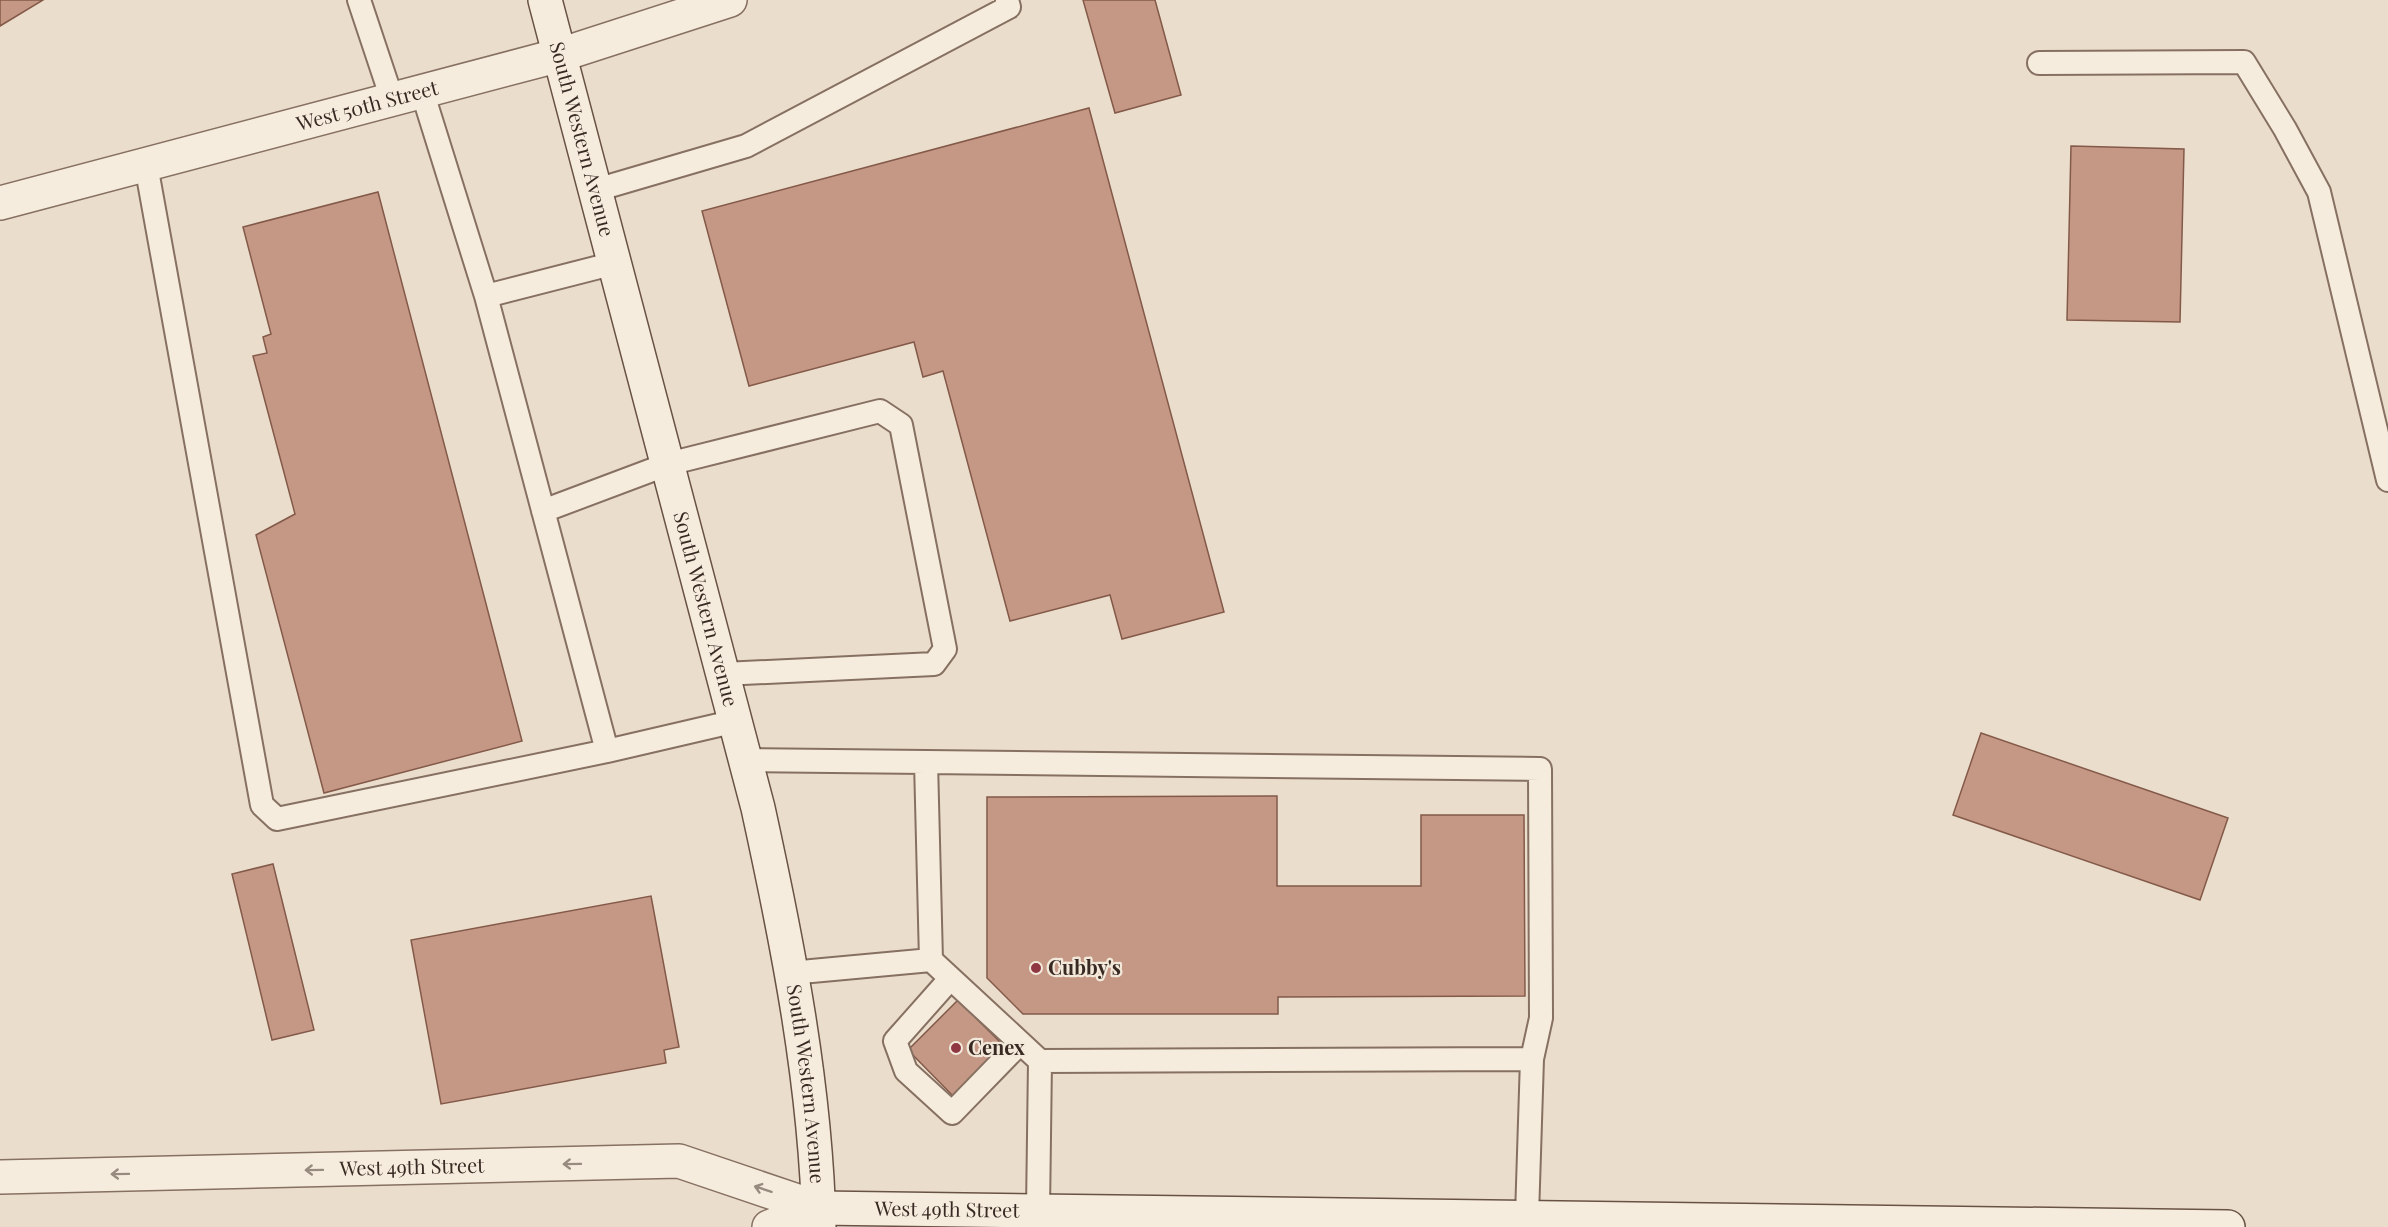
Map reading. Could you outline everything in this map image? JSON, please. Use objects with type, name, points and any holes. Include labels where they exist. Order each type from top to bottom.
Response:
[{"type":"main road","name":"South Western Avenue","points":[[545,0],[736,721],[778,900],[809,1108],[819,1217]]},
{"type":"main road","name":"West 50th Street","points":[[0,203],[560,55],[712,3]]},
{"type":"main road","name":"West 49th Street","points":[[0,1177],[679,1161],[819,1217]]},
{"type":"main road","name":"West 49th Street","points":[[768,1227],[819,1217],[1038,1210],[1208,1220],[1527,1216],[1830,1224],[2228,1227]]},
{"type":"lane","points":[[359,0],[407,95],[486,296],[608,751]]},
{"type":"lane","points":[[596,190],[746,146],[1009,7],[1007,0]]},
{"type":"lane","points":[[2039,63],[2244,62],[2285,129],[2319,192],[2388,480]]},
{"type":"lane","points":[[146,165],[262,805],[277,819],[608,751],[736,721]]},
{"type":"lane","points":[[486,296],[615,263]]},
{"type":"lane","points":[[543,511],[668,464],[880,411],[901,425],[945,649],[934,664],[723,674]]},
{"type":"lane","points":[[745,760],[1540,769],[1541,1018],[1532,1059],[1527,1216]]},
{"type":"lane","points":[[926,762],[931,960],[1040,1061],[1532,1059]]},
{"type":"lane","points":[[790,973],[931,960]]},
{"type":"lane","points":[[950,979],[923,1022],[895,1041],[906,1071],[952,1113],[978,1079],[1020,1043]]},
{"type":"lane","points":[[1038,1210],[1040,1061]]},
{"type":"building","points":[[0,0],[43,0],[0,26]]},
{"type":"building","points":[[1083,0],[1155,0],[1181,95],[1115,113]]},
{"type":"building","points":[[1089,108],[1224,612],[1122,639],[1110,595],[1010,621],[943,371],[923,377],[914,342],[749,386],[702,211]]},
{"type":"building","points":[[2071,146],[2184,149],[2180,322],[2067,320]]},
{"type":"building","points":[[378,192],[522,741],[324,793],[256,535],[295,514],[253,356],[267,353],[263,337],[271,334],[243,227]]},
{"type":"building","points":[[1981,733],[2228,818],[2200,900],[1953,815]]},
{"type":"building","points":[[1277,796],[1277,886],[1421,886],[1421,815],[1524,815],[1525,996],[1278,997],[1278,1014],[1023,1014],[987,978],[987,797]]},
{"type":"building","points":[[273,864],[314,1030],[272,1040],[232,874]]},
{"type":"building","points":[[651,896],[679,1047],[664,1050],[666,1063],[441,1104],[411,940]]},
{"type":"building","name":"Cenex","points":[[958,1000],[1004,1046],[953,1096],[908,1050]]},
{"type":"place","name":"Cubby's","points":[[1036,968]]},
{"type":"place","name":"Cenex","points":[[956,1048]]}]
